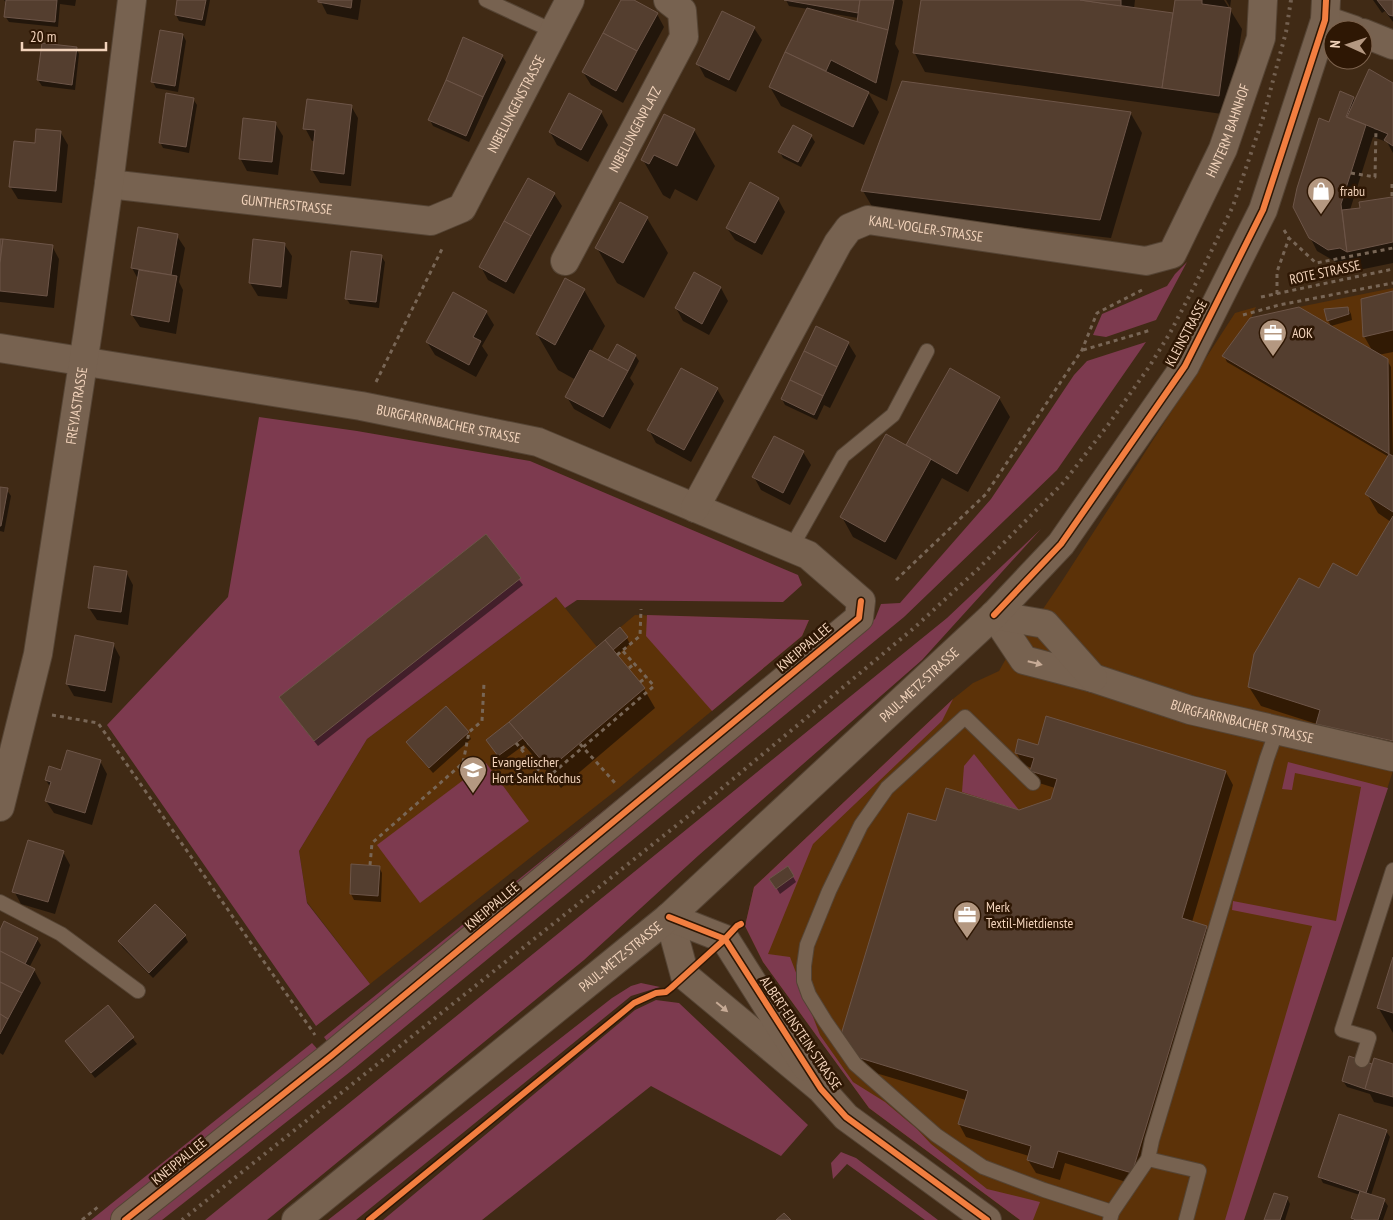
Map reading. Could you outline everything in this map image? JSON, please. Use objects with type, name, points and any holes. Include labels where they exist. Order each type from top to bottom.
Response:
[{"type":"street","name":"FREYJASTRASSE","points":[[0,807],[38,654],[84,361],[132,0]]},
{"type":"street","name":"NIBELUNGENSTRASSE","points":[[462,208],[570,0]]},
{"type":"street","name":"NIBELUNGENPLATZ","points":[[565,262],[684,37],[682,11],[668,0]]},
{"type":"street","name":"HINTERM BAHNHOF","points":[[1172,254],[1223,149],[1260,38],[1263,0]]},
{"type":"street","name":"KLEINSTRASSE","points":[[994,615],[1061,544],[1185,366],[1263,210],[1326,10],[1340,20]]},
{"type":"street","points":[[1373,37],[1393,45]]},
{"type":"street","name":"GUNTHERSTRASSE","points":[[109,184],[431,221],[462,208]]},
{"type":"street","name":"KARL-VOGLER-STRASSE","points":[[695,508],[838,243],[850,228],[868,220],[1146,261],[1172,254]]},
{"type":"street","name":"BURGFARRNBACHER STRASSE","points":[[0,348],[361,406],[538,442],[808,555],[861,601]]},
{"type":"street","name":"KNEIPPALLEE","points":[[125,1220],[331,1056],[859,618],[861,601]]},
{"type":"street","name":"BURGFARRNBACHER STRASSE","points":[[994,615],[1024,660],[1093,678],[1190,710],[1393,757]]},
{"type":"street","points":[[994,615],[1045,624],[1093,678]]},
{"type":"street","name":"PAUL-METZ-STRASSE","points":[[296,1220],[669,917],[994,615]]},
{"type":"street","name":"ALBERT-EINSTEIN-STRASSE","points":[[669,917],[725,939],[821,1089]]},
{"type":"street","name":"ALBERT-EINSTEIN-STRASSE","points":[[669,917],[685,976],[821,1089],[846,1117],[987,1220]]},
{"type":"lane","points":[[486,0],[554,31]]},
{"type":"lane","points":[[791,548],[843,456],[893,415],[927,351]]},
{"type":"lane","points":[[1033,783],[965,717],[887,788],[861,825],[829,890],[807,945],[804,981],[809,995],[855,1064],[936,1134],[983,1167],[1111,1216],[1148,1159],[1155,1130],[1277,730]]},
{"type":"lane","points":[[1362,1060],[1369,1038],[1342,1030],[1393,870]]},
{"type":"lane","points":[[0,902],[62,934],[138,991]]},
{"type":"lane","points":[[1148,1159],[1199,1172],[1186,1220]]},
{"type":"path","points":[[1351,173],[1375,177],[1376,129]]},
{"type":"path","points":[[1392,184],[1392,198]]},
{"type":"path","points":[[374,387],[462,208]]},
{"type":"path","points":[[1282,226],[1289,238],[1316,263],[1393,248]]},
{"type":"path","points":[[1277,294],[1277,272],[1289,238]]},
{"type":"path","points":[[1243,315],[1279,305],[1393,282]]},
{"type":"path","points":[[896,580],[986,494],[1082,350],[1097,314],[1149,286]]},
{"type":"path","points":[[1082,350],[1151,330]]},
{"type":"path","points":[[617,655],[640,636],[641,609]]},
{"type":"path","points":[[516,743],[546,779],[654,686],[622,650]]},
{"type":"path","points":[[629,668],[634,664]]},
{"type":"path","points":[[640,682],[647,677]]},
{"type":"path","points":[[370,865],[372,843],[463,763],[469,732],[482,720],[484,682]]},
{"type":"path","points":[[25,710],[98,723],[315,1035]]},
{"type":"path","points":[[521,749],[528,744]]},
{"type":"path","points":[[580,744],[620,788]]},
{"type":"shaded area","points":[[1187,262],[1156,320],[1106,337],[1093,335],[1102,314],[1167,286],[1175,274]]},
{"type":"shaded area","points":[[1393,288],[1393,771],[1244,1220],[1020,1220],[869,1108],[763,962],[745,926],[754,887],[953,699],[973,683],[999,671],[1020,634],[1043,609],[1062,581],[1235,313],[1256,307],[1251,318]]},
{"type":"shaded area","points":[[1146,342],[1057,470],[904,617],[355,1068],[162,1220],[139,1220],[875,619],[881,604],[900,603],[991,499],[1074,375],[1087,361]]},
{"type":"shaded area","points":[[259,417],[357,431],[530,461],[798,575],[802,585],[783,602],[577,600],[565,608],[556,597],[367,739],[299,851],[307,903],[370,984],[316,1026],[107,725],[228,597]]},
{"type":"shaded area","points":[[1041,529],[922,660],[699,855],[584,960],[267,1220],[205,1220],[947,618]]},
{"type":"shaded area","name":"Evangelischer Hort Sankt Rochus","points":[[556,597],[597,647],[635,615],[809,620],[802,636],[619,788],[370,984],[307,902],[299,851],[367,739]]},
{"type":"shaded area","points":[[647,615],[809,620],[802,636],[712,711],[646,636]]},
{"type":"shaded area","points":[[808,645],[329,1044],[324,1037]]},
{"type":"shaded area","points":[[953,699],[942,721],[813,844],[768,954],[790,957],[820,1035],[853,1082],[885,1102],[917,1129],[931,1144],[987,1189],[1040,1202],[1033,1220],[1020,1220],[869,1108],[763,962],[745,926],[754,887]]},
{"type":"shaded area","points":[[974,754],[1019,810],[962,792],[964,766]]},
{"type":"shaded area","points":[[1288,762],[1388,788],[1244,1220],[1225,1220],[1312,926],[1232,910],[1233,901],[1336,921],[1361,787],[1295,773],[1292,790],[1282,789]]},
{"type":"shaded area","points":[[486,763],[529,821],[420,903],[377,845]]},
{"type":"shaded area","points":[[641,983],[660,987],[631,996],[356,1220],[328,1220],[612,998],[631,986]]},
{"type":"shaded area","points":[[656,1000],[679,1003],[808,1125],[781,1156],[651,1086],[482,1220],[383,1220],[635,1010]]},
{"type":"shaded area","points":[[312,1043],[320,1052],[110,1220],[91,1220]]},
{"type":"shaded area","points":[[841,1152],[856,1158],[938,1220],[925,1220],[847,1164],[833,1179],[831,1163]]},
{"type":"building","points":[[6,0],[57,0],[55,22],[4,17]]},
{"type":"building","points":[[177,0],[206,0],[202,20],[175,15]]},
{"type":"building","points":[[318,0],[352,0],[351,8],[318,2]]},
{"type":"building","points":[[621,0],[634,0],[658,13],[637,51],[603,33]]},
{"type":"building","points":[[784,0],[860,0],[858,13]]},
{"type":"building","points":[[860,0],[894,0],[888,30],[857,22]]},
{"type":"building","points":[[921,0],[1080,0],[1173,13],[1162,88],[913,53]]},
{"type":"building","points":[[1080,0],[1121,0],[1121,6]]},
{"type":"building","points":[[1175,0],[1202,0],[1202,4],[1231,8],[1219,96],[1162,88]]},
{"type":"building","points":[[1377,0],[1393,0],[1393,16],[1389,15]]},
{"type":"building","points":[[807,8],[888,30],[876,83],[831,60],[826,71],[785,52]]},
{"type":"building","points":[[722,11],[755,27],[729,80],[696,64]]},
{"type":"building","points":[[160,30],[183,34],[175,86],[151,82]]},
{"type":"building","points":[[603,33],[637,51],[616,91],[582,72]]},
{"type":"building","points":[[463,37],[503,55],[483,97],[446,80]]},
{"type":"building","points":[[42,43],[77,47],[72,85],[37,80]]},
{"type":"building","points":[[785,52],[869,92],[853,127],[769,87]]},
{"type":"building","points":[[1369,70],[1393,83],[1393,146],[1384,140],[1388,134],[1347,117]]},
{"type":"building","points":[[446,80],[483,97],[466,136],[428,120]]},
{"type":"building","points":[[902,81],[1131,112],[1100,220],[861,191]]},
{"type":"building","points":[[1340,91],[1354,97],[1346,117],[1366,125],[1341,204],[1347,252],[1340,248],[1328,250],[1309,238],[1293,207],[1319,118],[1329,122]]},
{"type":"building","points":[[166,93],[194,98],[186,147],[159,143]]},
{"type":"building","points":[[569,93],[602,111],[581,150],[549,132]]},
{"type":"building","points":[[307,99],[352,105],[344,174],[311,170],[315,130],[303,129]]},
{"type":"building","points":[[664,114],[695,129],[677,166],[654,155],[649,164],[641,160]]},
{"type":"building","points":[[243,118],[276,122],[272,162],[239,159]]},
{"type":"building","points":[[793,125],[812,135],[798,162],[778,152]]},
{"type":"building","points":[[36,129],[61,131],[56,191],[9,187],[14,141],[35,143]]},
{"type":"building","points":[[528,178],[555,193],[531,236],[504,221]]},
{"type":"building","points":[[750,182],[779,198],[755,243],[726,228]]},
{"type":"building","points":[[1393,197],[1393,242],[1347,252],[1342,210],[1360,208],[1359,202]]},
{"type":"building","points":[[620,202],[648,217],[623,263],[595,248]]},
{"type":"building","points":[[504,221],[531,236],[506,282],[479,267]]},
{"type":"building","points":[[138,227],[178,234],[171,275],[131,268]]},
{"type":"building","points":[[0,239],[3,239],[0,263]]},
{"type":"building","points":[[3,239],[53,245],[47,296],[0,291],[0,263]]},
{"type":"building","points":[[253,239],[285,243],[281,287],[249,283]]},
{"type":"building","points":[[351,251],[382,255],[376,302],[345,299]]},
{"type":"building","points":[[139,270],[177,276],[169,322],[131,315]]},
{"type":"building","points":[[694,272],[721,287],[702,324],[675,308]]},
{"type":"building","points":[[565,278],[585,289],[555,345],[536,334]]},
{"type":"building","points":[[1393,291],[1393,330],[1363,337],[1361,299]]},
{"type":"building","points":[[453,292],[487,311],[473,337],[481,341],[469,365],[426,342]]},
{"type":"building","points":[[1299,307],[1388,359],[1389,454],[1222,356],[1250,318]]},
{"type":"building","points":[[1348,307],[1349,314],[1327,321],[1324,309]]},
{"type":"building","points":[[816,326],[849,342],[837,367],[804,351]]},
{"type":"building","points":[[617,344],[636,355],[628,371],[608,360]]},
{"type":"building","points":[[590,350],[628,371],[603,417],[565,397]]},
{"type":"building","points":[[804,351],[837,367],[823,396],[790,380]]},
{"type":"building","points":[[681,368],[718,388],[684,450],[647,430]]},
{"type":"building","points":[[950,368],[1000,397],[957,474],[906,445]]},
{"type":"building","points":[[790,380],[823,396],[814,415],[781,399]]},
{"type":"building","points":[[886,434],[931,459],[885,542],[840,517]]},
{"type":"building","points":[[774,436],[804,451],[783,493],[752,477]]},
{"type":"building","points":[[1389,454],[1393,456],[1393,512],[1365,494]]},
{"type":"building","points":[[0,487],[8,488],[1,526],[0,526]]},
{"type":"building","points":[[1393,516],[1393,741],[1316,724],[1320,710],[1248,687],[1254,654],[1299,578],[1319,588],[1333,563],[1357,576]]},
{"type":"building","points":[[486,534],[521,578],[314,741],[279,697]]},
{"type":"building","points":[[94,566],[127,571],[121,612],[88,608]]},
{"type":"building","points":[[620,627],[628,637],[613,650],[605,640]]},
{"type":"building","points":[[75,635],[114,643],[105,691],[66,684]]},
{"type":"building","name":"Evangelischer Hort Sankt Rochus","points":[[605,640],[645,688],[549,769],[509,722]]},
{"type":"building","points":[[446,706],[469,732],[429,768],[406,742]]},
{"type":"building","points":[[1046,716],[1226,771],[1182,918],[1207,926],[1132,1173],[1058,1151],[1053,1168],[1027,1160],[1031,1146],[958,1124],[968,1091],[850,1055],[840,1038],[908,813],[936,821],[946,788],[1019,810],[1051,799],[1057,779],[1030,771],[1034,758],[1015,753],[1018,739],[1038,745]]},
{"type":"building","points":[[509,722],[523,738],[498,756],[486,740]]},
{"type":"building","points":[[67,750],[101,760],[85,813],[45,801],[51,782],[45,780],[49,766],[61,770]]},
{"type":"building","points":[[28,840],[64,851],[48,902],[12,892]]},
{"type":"building","points":[[351,864],[380,866],[378,896],[350,894]]},
{"type":"building","points":[[788,866],[794,876],[776,889],[769,879]]},
{"type":"building","points":[[155,904],[186,935],[149,973],[118,941]]},
{"type":"building","points":[[4,921],[38,938],[25,964],[0,951],[0,930]]},
{"type":"building","points":[[0,951],[35,969],[22,993],[0,982]]},
{"type":"building","points":[[1393,957],[1393,1013],[1377,1008]]},
{"type":"building","points":[[0,982],[22,993],[8,1019],[0,1014]]},
{"type":"building","points":[[108,1005],[134,1037],[91,1073],[65,1041]]},
{"type":"building","points":[[0,1014],[8,1019],[0,1034]]},
{"type":"building","points":[[1349,1056],[1372,1064],[1365,1089],[1342,1081]]},
{"type":"building","points":[[1374,1058],[1393,1064],[1393,1097],[1365,1089]]},
{"type":"building","points":[[1339,1114],[1387,1130],[1366,1193],[1318,1177]]},
{"type":"building","points":[[1360,1191],[1385,1199],[1378,1220],[1356,1220],[1351,1218]]},
{"type":"building","points":[[1274,1193],[1288,1197],[1280,1220],[1264,1220]]},
{"type":"building","points":[[784,1213],[791,1220],[776,1220]]},
{"type":"railway","points":[[182,1220],[697,809],[914,628],[978,569],[1064,482],[1108,425],[1149,367],[1170,333],[1233,206],[1263,118],[1286,32],[1291,0]]},
{"type":"cycle path","points":[[994,615],[1061,544],[1185,366],[1263,210],[1325,20],[1326,0]]},
{"type":"cycle path","points":[[125,1220],[331,1056],[859,618],[861,601]]},
{"type":"cycle path","points":[[669,917],[725,939],[821,1089],[846,1117],[987,1220]]},
{"type":"cycle path","points":[[369,1220],[634,1003],[656,993],[666,992],[741,924]]},
{"type":"place","name":"frabu","points":[[1321,215]]},
{"type":"place","name":"AOK","points":[[1273,357]]},
{"type":"place","name":"Evangelischer Hort Sankt Rochus","points":[[473,794]]},
{"type":"place","name":"Merk Textil-Mietdienste","points":[[967,939]]}]
